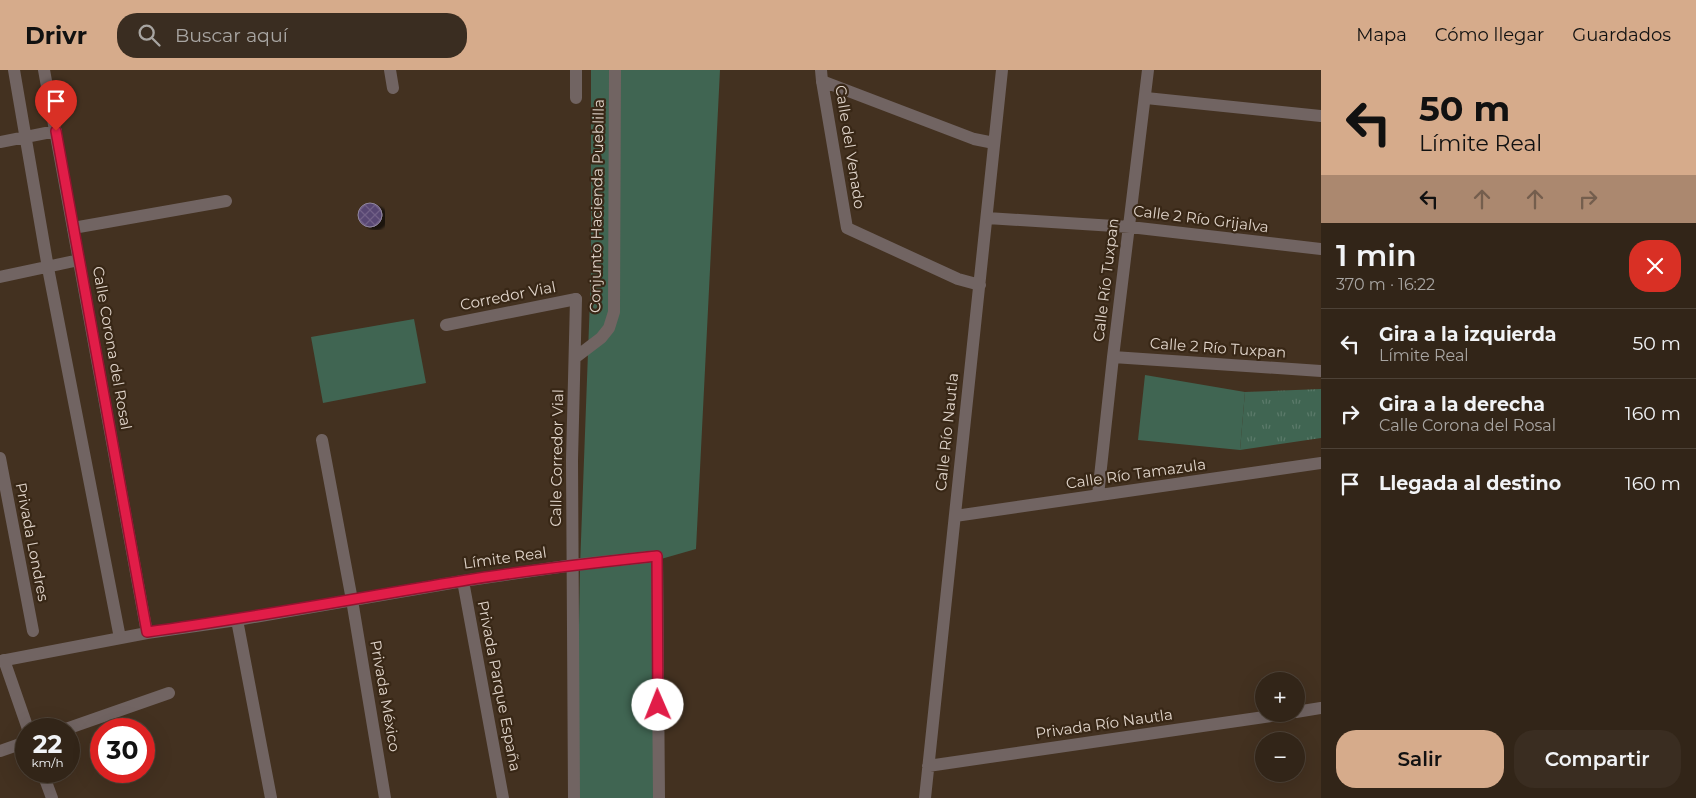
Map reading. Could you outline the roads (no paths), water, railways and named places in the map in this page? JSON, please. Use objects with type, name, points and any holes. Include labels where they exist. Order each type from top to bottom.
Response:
[{"type":"street","points":[[14,70],[48,268],[120,638]]},
{"type":"street","name":"Calle Corona del Rosal","points":[[44,70],[147,632]]},
{"type":"street","points":[[390,70],[393,88]]},
{"type":"street","points":[[576,70],[576,98]]},
{"type":"street","name":"Conjunto Hacienda Pueblilla","points":[[576,356],[605,333],[609,328],[614,312],[615,70]]},
{"type":"street","name":"Calle Río Nautla","points":[[925,798],[1002,70]]},
{"type":"street","name":"Calle Río Tuxpan","points":[[1098,495],[1148,70]]},
{"type":"street","name":"Calle del Venado","points":[[821,75],[974,139],[994,143]]},
{"type":"street","name":"Calle del Venado","points":[[821,75],[847,228],[958,279],[980,285]]},
{"type":"street","points":[[1146,98],[1321,116]]},
{"type":"street","points":[[0,142],[56,131]]},
{"type":"street","points":[[73,228],[226,202]]},
{"type":"street","name":"Calle 2 Río Grijalva","points":[[987,218],[1130,226],[1321,249]]},
{"type":"street","points":[[0,277],[79,260]]},
{"type":"street","name":"Calle Corredor Vial","points":[[574,798],[572,460],[576,299]]},
{"type":"street","name":"Corredor Vial","points":[[446,325],[576,299]]},
{"type":"street","name":"Calle 2 Río Tuxpan","points":[[1113,358],[1321,372]]},
{"type":"street","name":"Privada México","points":[[322,440],[352,600],[385,798]]},
{"type":"street","name":"Privada Londres","points":[[0,458],[33,631]]},
{"type":"street","name":"Calle Río Tamazula","points":[[955,516],[1321,463]]},
{"type":"street","name":"Límite Real","points":[[2,660],[147,632],[237,620],[463,581],[573,565],[657,556],[659,798]]},
{"type":"street","name":"Privada Parque España","points":[[463,581],[503,798]]},
{"type":"street","points":[[237,620],[271,798]]},
{"type":"street","points":[[2,660],[24,718]]},
{"type":"street","points":[[80,724],[169,693]]},
{"type":"street","points":[[1305,711],[1321,708]]},
{"type":"street","name":"Privada Río Nautla","points":[[928,766],[1255,718]]},
{"type":"street","points":[[0,751],[15,746]]},
{"type":"street","points":[[46,783],[52,798]]}]
